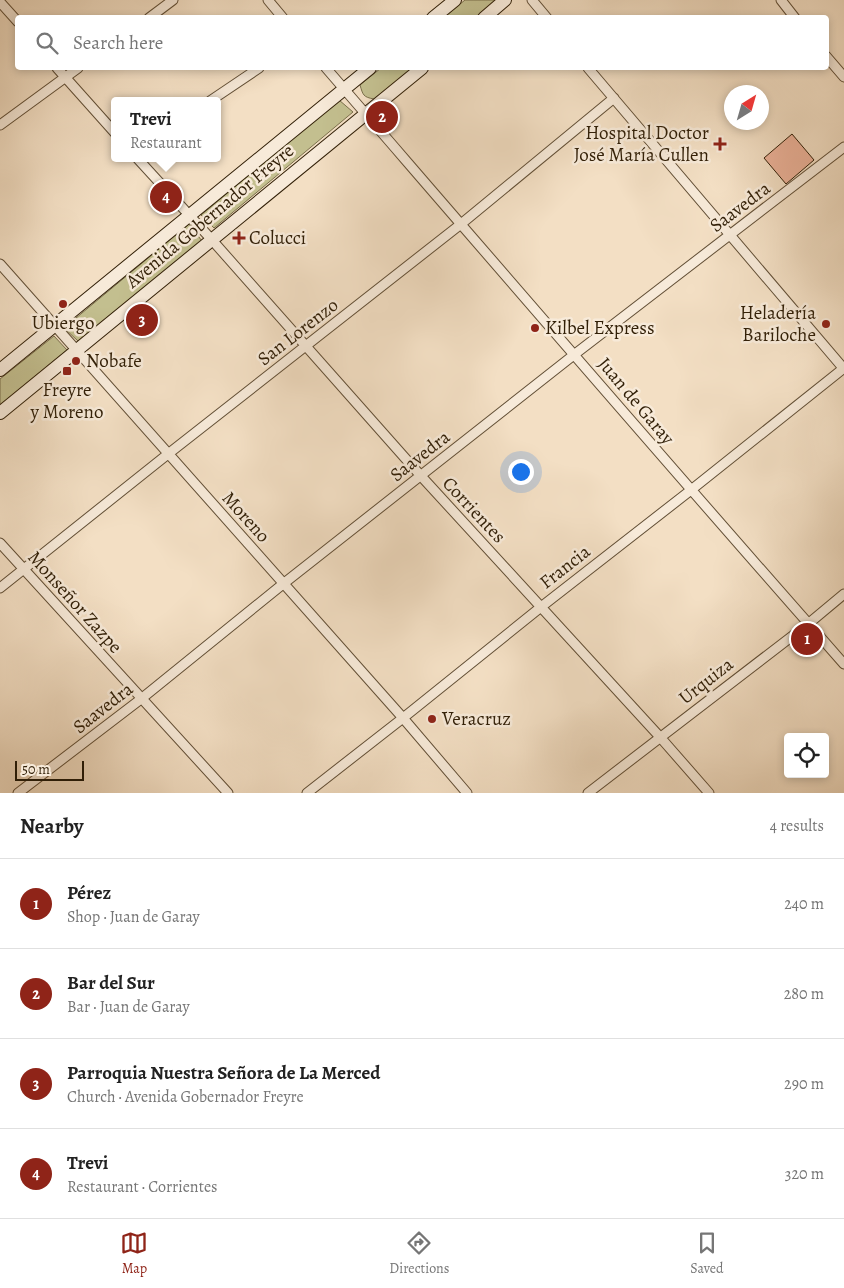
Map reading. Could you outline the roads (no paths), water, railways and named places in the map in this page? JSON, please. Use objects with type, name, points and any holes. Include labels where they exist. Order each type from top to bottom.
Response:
[{"type":"main road","points":[[437,15],[455,0]]},
{"type":"main road","points":[[488,15],[506,0]]},
{"type":"main road","name":"Avenida Gobernador Freyre","points":[[0,370],[367,70]]},
{"type":"main road","name":"Avenida Gobernador Freyre","points":[[0,413],[419,70]]},
{"type":"street","points":[[155,0],[162,8]]},
{"type":"street","points":[[152,15],[173,0]]},
{"type":"street","points":[[268,0],[280,15]]},
{"type":"street","points":[[532,0],[544,15]]},
{"type":"street","points":[[781,0],[793,15]]},
{"type":"street","points":[[0,2],[15,19]]},
{"type":"street","points":[[829,60],[844,77]]},
{"type":"street","points":[[59,70],[111,129]]},
{"type":"street","points":[[0,125],[75,70]]},
{"type":"street","points":[[216,97],[256,70]]},
{"type":"street","name":"Juan de Garay","points":[[328,70],[844,664]]},
{"type":"street","points":[[590,70],[844,368]]},
{"type":"street","name":"San Lorenzo","points":[[0,588],[461,224],[614,98]]},
{"type":"street","name":"Saavedra","points":[[18,793],[141,699],[575,354],[844,147]]},
{"type":"street","name":"Corrientes","points":[[141,162],[421,476],[709,793]]},
{"type":"street","name":"Moreno","points":[[0,264],[403,718],[467,793]]},
{"type":"street","name":"Francia","points":[[306,793],[844,368]]},
{"type":"street","name":"Monseñor Zazpe","points":[[0,543],[228,793]]},
{"type":"street","name":"Urquiza","points":[[588,793],[808,624],[844,594]]},
{"type":"place","name":"Bar del Sur","points":[[382,117]]},
{"type":"place","name":"Hospital Doctor José María Cullen","points":[[720,144]]},
{"type":"place","name":"Trevi","points":[[166,197]]},
{"type":"place","name":"Colucci","points":[[239,238]]},
{"type":"place","name":"Ubiergo","points":[[63,304]]},
{"type":"place","name":"Parroquia Nuestra Señora de La Merced","points":[[142,320]]},
{"type":"place","name":"Heladería Bariloche","points":[[826,324]]},
{"type":"place","name":"Kilbel Express","points":[[535,328]]},
{"type":"place","name":"Nobafe","points":[[76,361]]},
{"type":"place","name":"Freyre y Moreno","points":[[67,371]]},
{"type":"place","name":"Pérez","points":[[807,639]]},
{"type":"place","name":"Veracruz","points":[[432,719]]}]
